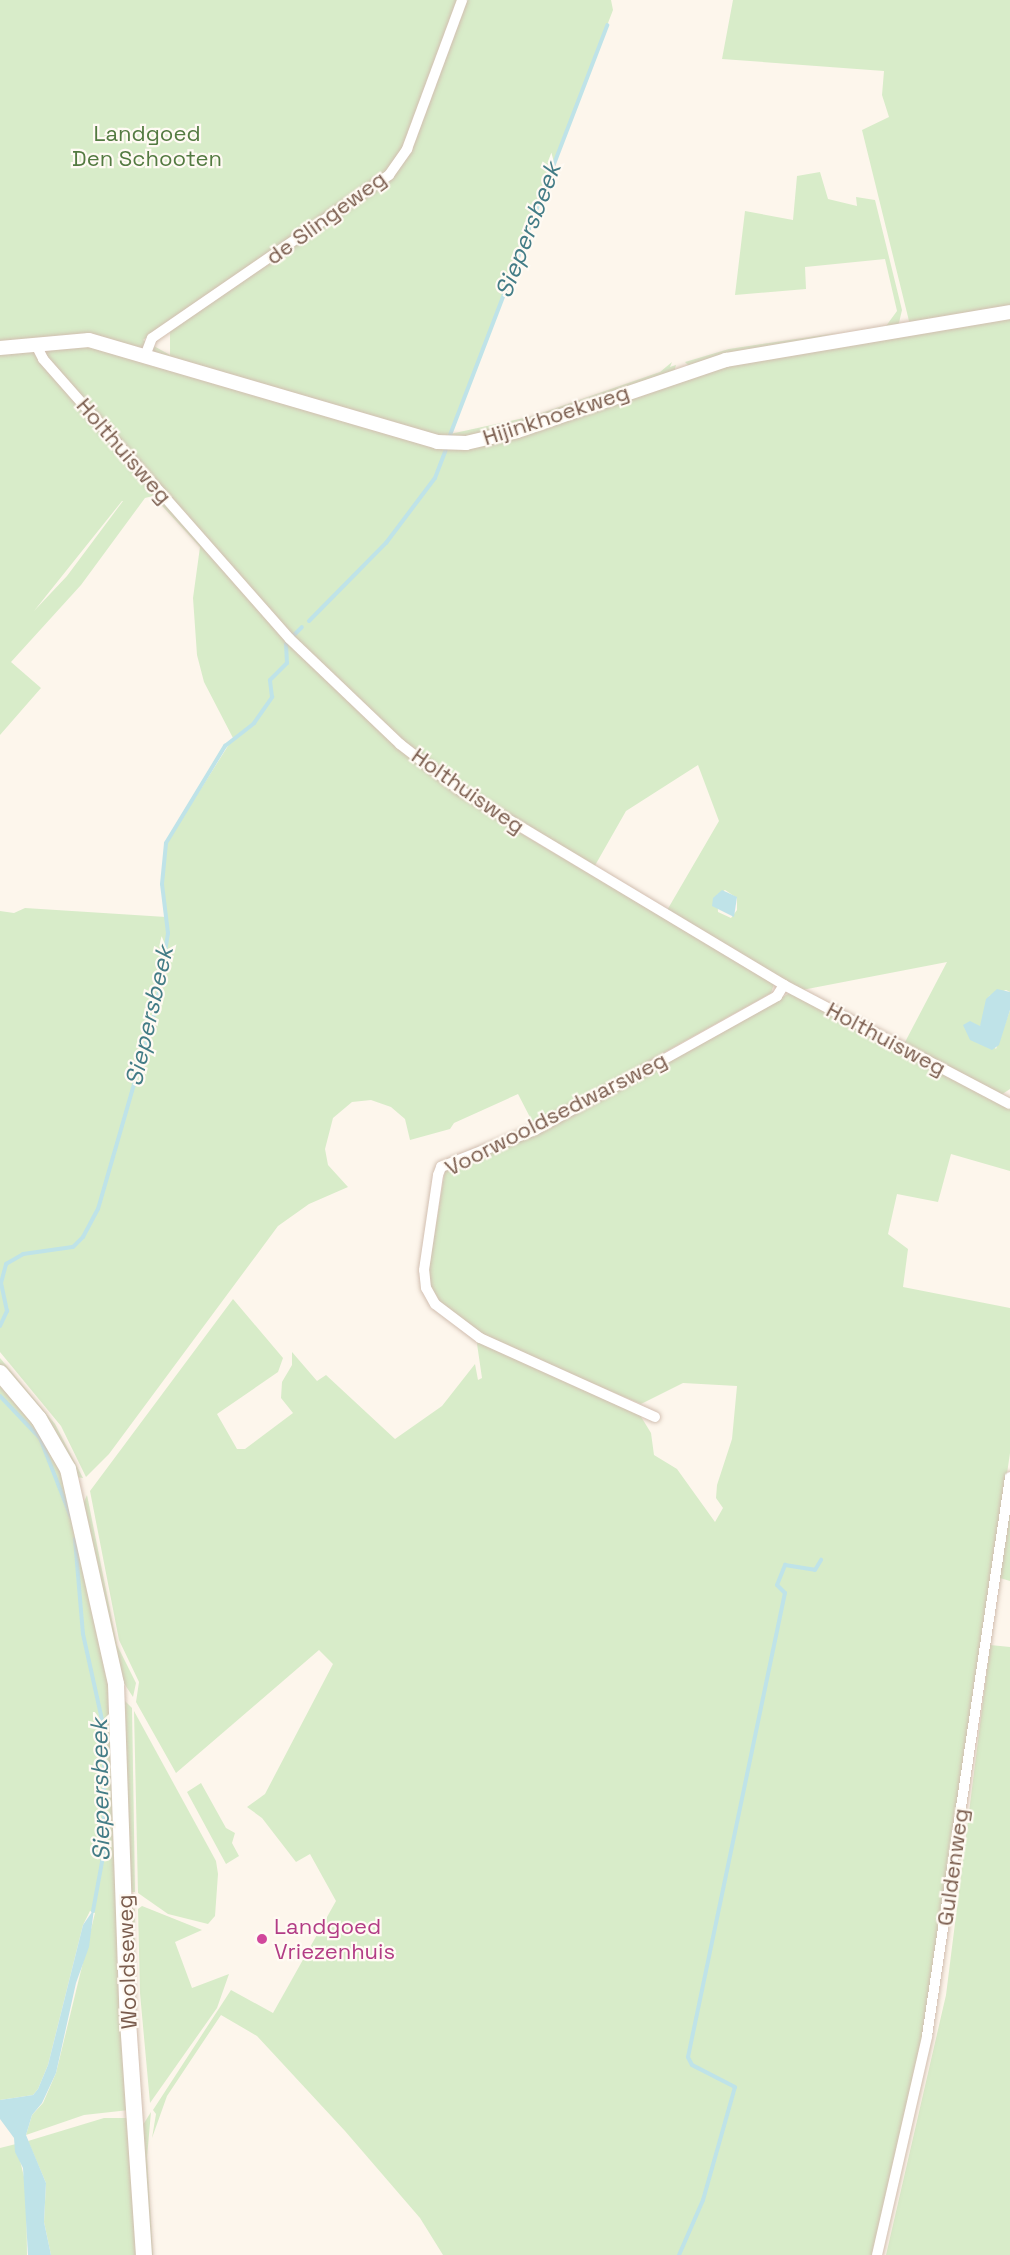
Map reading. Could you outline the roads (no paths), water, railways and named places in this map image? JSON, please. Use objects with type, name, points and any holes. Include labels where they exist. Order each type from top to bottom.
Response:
[{"type":"main road","name":"Wooldseweg","points":[[0,1373],[39,1419],[68,1469],[116,1684],[128,2021],[144,2255]]},
{"type":"street","name":"de Slingeweg","points":[[145,356],[152,338],[389,175],[407,149],[462,0]]},
{"type":"street","name":"Hijinkhoekweg","points":[[0,348],[83,339],[437,442],[466,443],[517,431],[726,360],[1010,312]]},
{"type":"street","name":"Holthuisweg","points":[[35,343],[43,359],[290,639],[400,744],[495,813],[784,985],[1010,1104]]},
{"type":"street","name":"Voorwooldsedwarsweg","points":[[655,1417],[480,1338],[435,1304],[426,1288],[424,1270],[438,1175],[441,1167],[535,1130],[627,1080],[777,996],[784,985]]},
{"type":"street","name":"Guldenweg","points":[[877,2255],[929,2025],[1010,1477]]},
{"type":"water","points":[[722,890],[737,897],[734,917],[712,906],[713,898]]},
{"type":"water","points":[[997,989],[1010,992],[1010,1010],[999,1045],[992,1050],[970,1040],[963,1025],[970,1021],[980,1026],[986,999]]},
{"type":"water","points":[[94,1909],[89,1947],[76,1983],[56,2073],[42,2103],[32,2115],[26,2135],[46,2183],[44,2222],[51,2255],[28,2255],[23,2168],[15,2152],[14,2138],[0,2119],[0,2100],[33,2095],[38,2089],[48,2065],[83,1925]]},
{"type":"waterway","name":"Siepersbeek","points":[[450,435],[607,25]]},
{"type":"waterway","name":"Siepersbeek","points":[[309,621],[386,543],[435,478],[446,450]]},
{"type":"waterway","name":"Siepersbeek","points":[[294,635],[302,627]]},
{"type":"waterway","name":"Siepersbeek","points":[[0,1326],[7,1311],[1,1283],[6,1264],[23,1254],[73,1247],[83,1237],[98,1209],[156,1008],[168,933],[162,884],[166,843],[225,746],[254,723],[272,697],[270,680],[287,663],[286,644]]},
{"type":"waterway","name":"Siepersbeek","points":[[0,1396],[40,1438],[71,1517]]},
{"type":"waterway","name":"Siepersbeek","points":[[75,1539],[83,1634],[104,1729],[104,1851],[93,1911]]},
{"type":"waterway","points":[[679,2255],[703,2200],[735,2087],[692,2065],[688,2057],[785,1593],[777,1585],[785,1565],[815,1570],[821,1560]]},
{"type":"place","name":"Landgoed Vriezenhuis","points":[[262,1939]]},
{"type":"park label","name":"Landgoed Den Schooten","points":[[147,146]]}]
